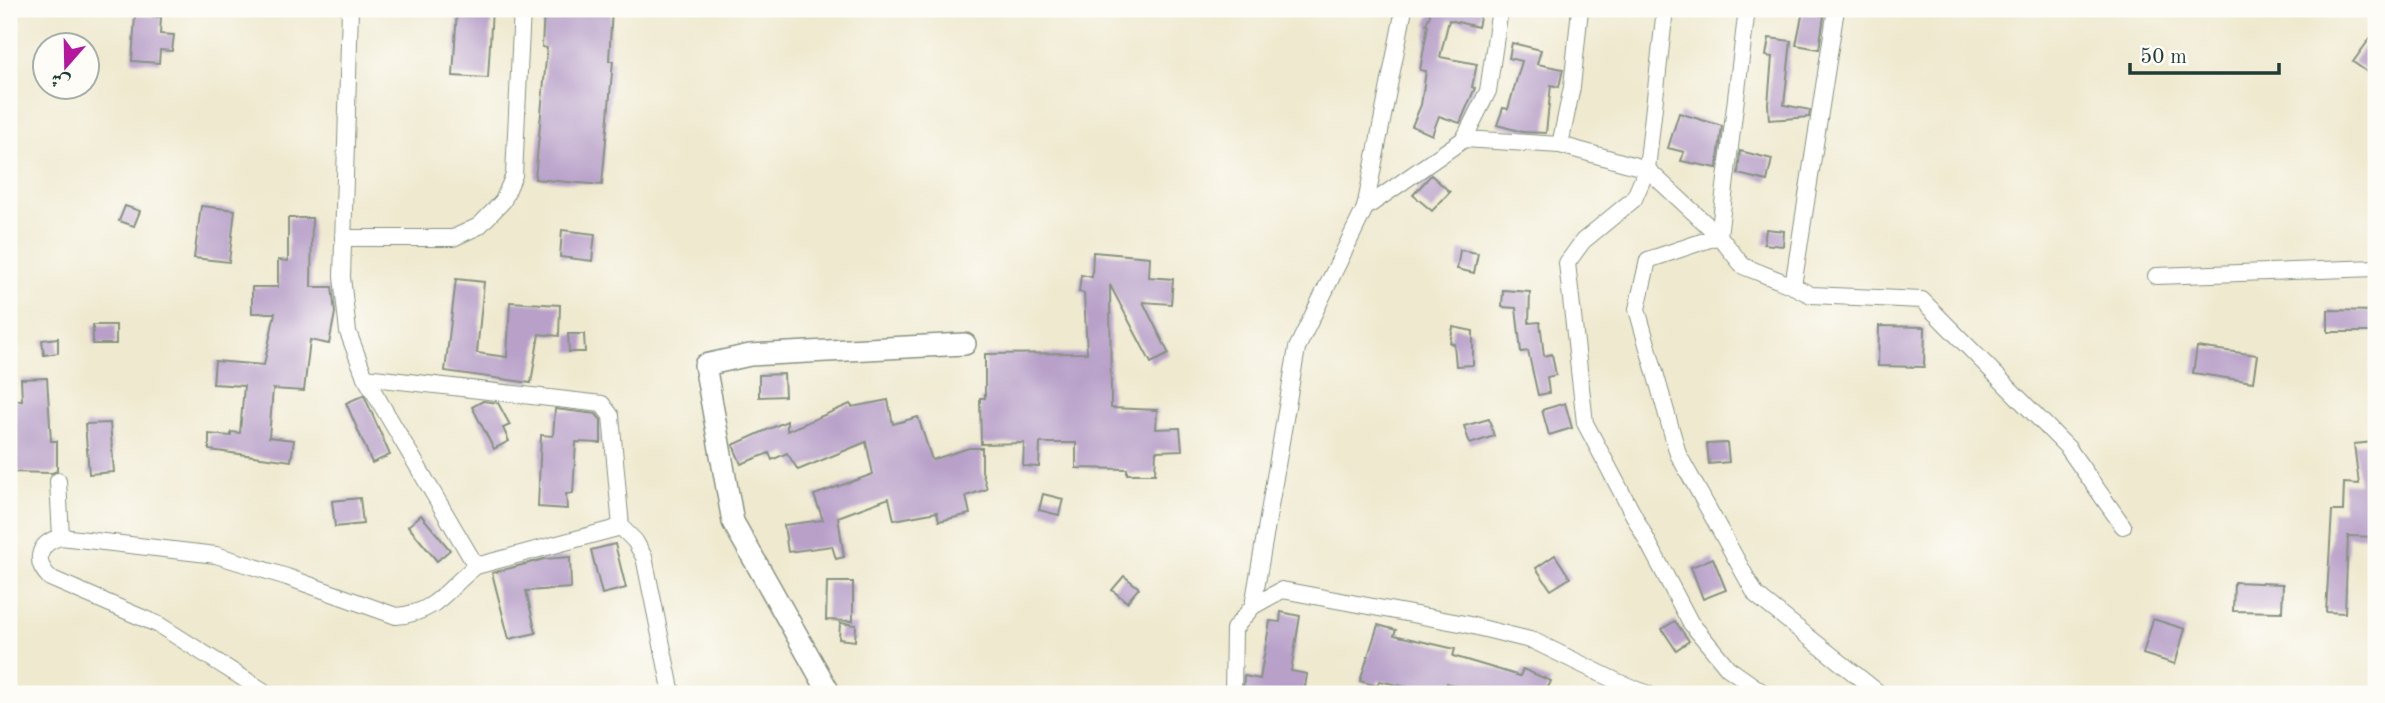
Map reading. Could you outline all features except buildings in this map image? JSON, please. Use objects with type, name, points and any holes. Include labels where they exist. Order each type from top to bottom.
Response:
[{"type":"street","points":[[349,9],[342,277],[348,331],[365,377],[476,566]]},
{"type":"street","points":[[343,238],[453,238],[478,226],[503,201],[514,175],[522,9]]},
{"type":"street","points":[[1253,606],[1297,348],[1365,208],[1404,9]]},
{"type":"street","points":[[1365,208],[1464,139],[1488,91],[1500,9]]},
{"type":"street","points":[[1560,145],[1572,87],[1580,9]]},
{"type":"street","points":[[1665,9],[1647,169],[1634,198],[1583,241],[1567,263],[1585,423],[1690,622],[1728,668],[1765,694]]},
{"type":"street","points":[[1719,236],[1746,9]]},
{"type":"street","points":[[1793,286],[1836,9]]},
{"type":"street","points":[[1464,139],[1560,145],[1647,169],[1719,236],[1743,266],[1811,295],[1922,300],[2068,448],[2123,526]]},
{"type":"street","points":[[1719,236],[1648,260],[1637,309],[1678,454],[1756,595],[1880,694]]},
{"type":"street","points":[[2156,276],[2376,268]]},
{"type":"street","points":[[830,694],[733,522],[705,365],[750,355],[965,344]]},
{"type":"street","points":[[365,377],[602,404],[611,416],[621,527],[635,541],[644,557],[672,694]]},
{"type":"street","points":[[58,481],[61,537]]},
{"type":"street","points":[[268,694],[159,625],[50,578],[42,570],[39,559],[42,549],[50,540],[61,537],[216,555],[288,577],[396,616],[415,615],[431,608],[476,566],[621,527]]},
{"type":"street","points":[[1233,694],[1234,629],[1253,606],[1282,590],[1465,624],[1534,641],[1648,694]]}]
